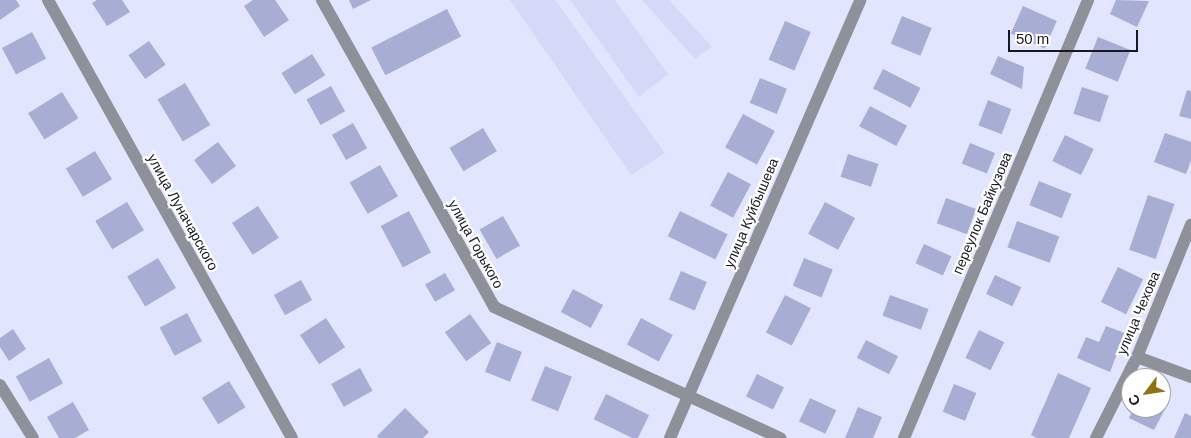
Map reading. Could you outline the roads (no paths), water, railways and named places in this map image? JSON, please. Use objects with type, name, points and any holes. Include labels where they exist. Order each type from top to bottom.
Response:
[{"type":"street","name":"улица Луначарского","points":[[48,0],[292,438]]},
{"type":"street","name":"улица Горького","points":[[322,0],[494,307],[780,438]]},
{"type":"street","name":"улица Куйбышева","points":[[670,438],[860,0]]},
{"type":"street","name":"переулок Байкузова","points":[[904,438],[1088,0]]},
{"type":"street","name":"улица Чехова","points":[[1096,438],[1136,357],[1191,226]]},
{"type":"street","points":[[1136,357],[1191,377]]},
{"type":"street","points":[[0,385],[33,438]]}]
